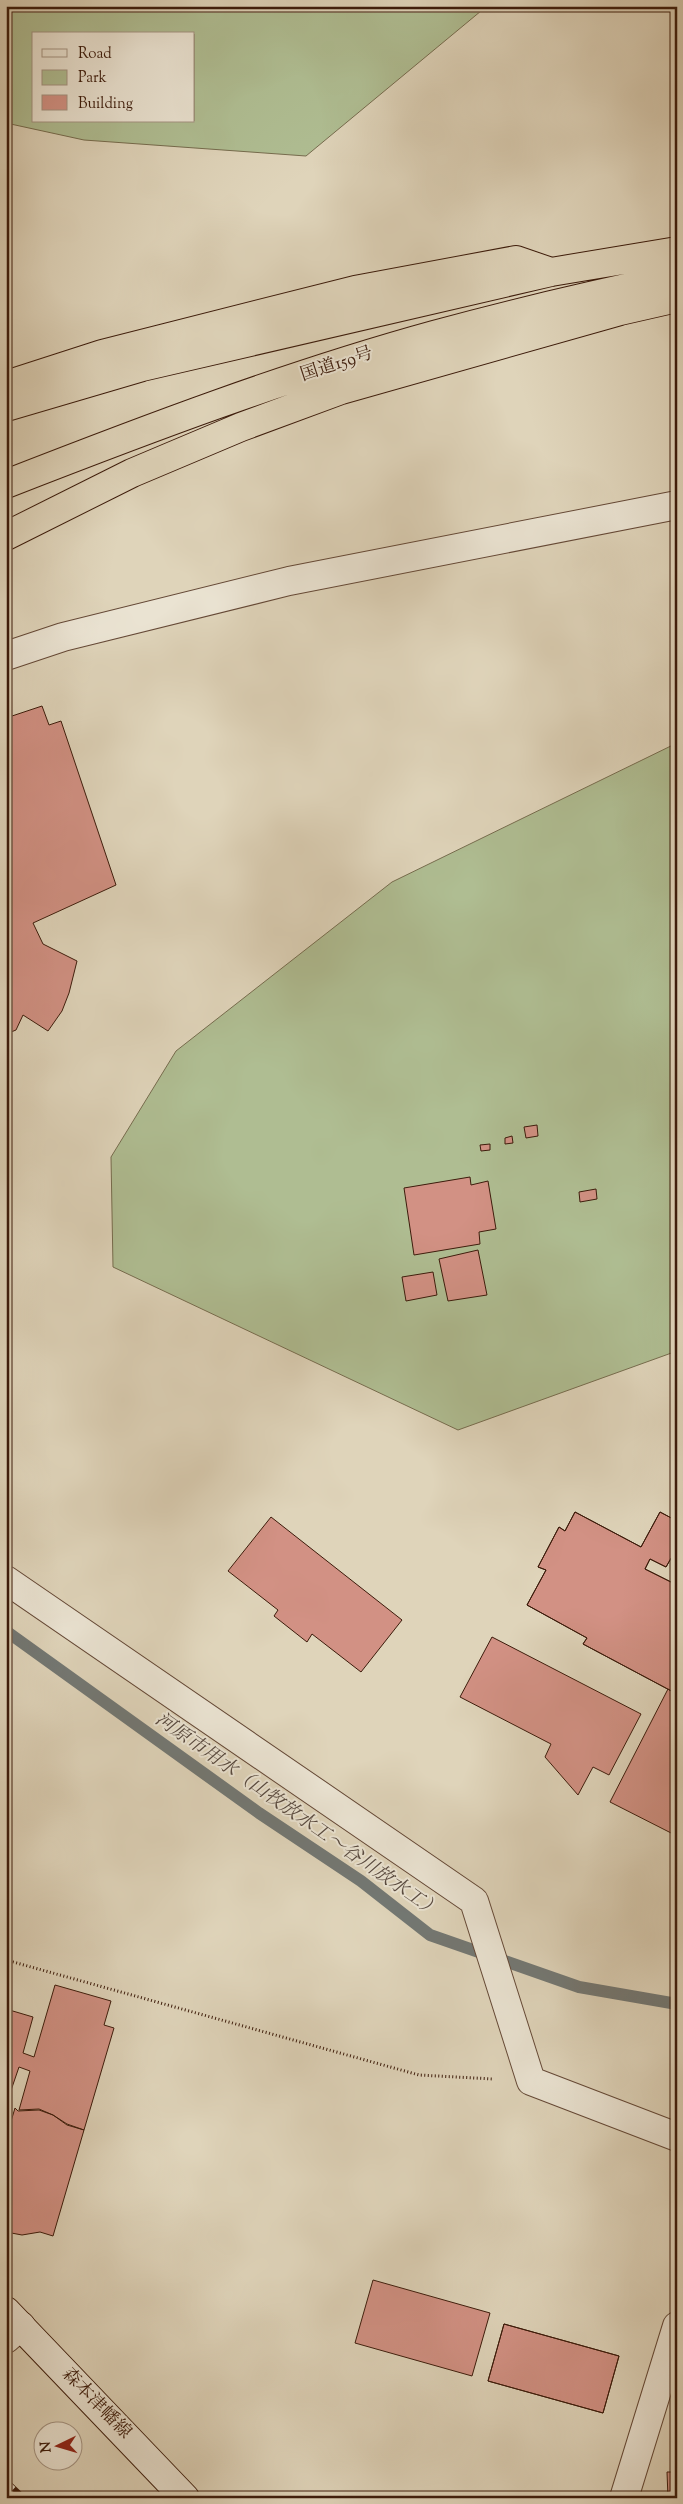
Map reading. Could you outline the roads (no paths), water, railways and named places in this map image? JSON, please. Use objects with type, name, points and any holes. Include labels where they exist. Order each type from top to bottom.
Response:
[{"type":"highway","points":[[6,407],[142,367],[551,272],[677,252]]},
{"type":"highway","points":[[6,385],[102,354],[355,290],[516,260],[551,272]]},
{"type":"highway","name":"国道159号","points":[[6,484],[148,428],[368,355],[444,332],[607,291],[677,277]]},
{"type":"highway","points":[[6,536],[132,473],[241,427],[341,390],[620,311],[677,298]]},
{"type":"street","points":[[6,656],[63,636],[290,581],[677,506]]},
{"type":"street","points":[[6,1580],[474,1901],[531,2081],[677,2137]]},
{"type":"street","name":"森本津幡線","points":[[11,2325],[185,2498]]},
{"type":"street","points":[[624,2498],[677,2326]]},
{"type":"waterway","name":"河原市用水（山牧放水工～谷川放水工）","points":[[6,1631],[259,1813],[361,1881],[430,1935],[579,1987],[677,2004]]},
{"type":"railway","points":[[6,2481],[24,2498]]}]
